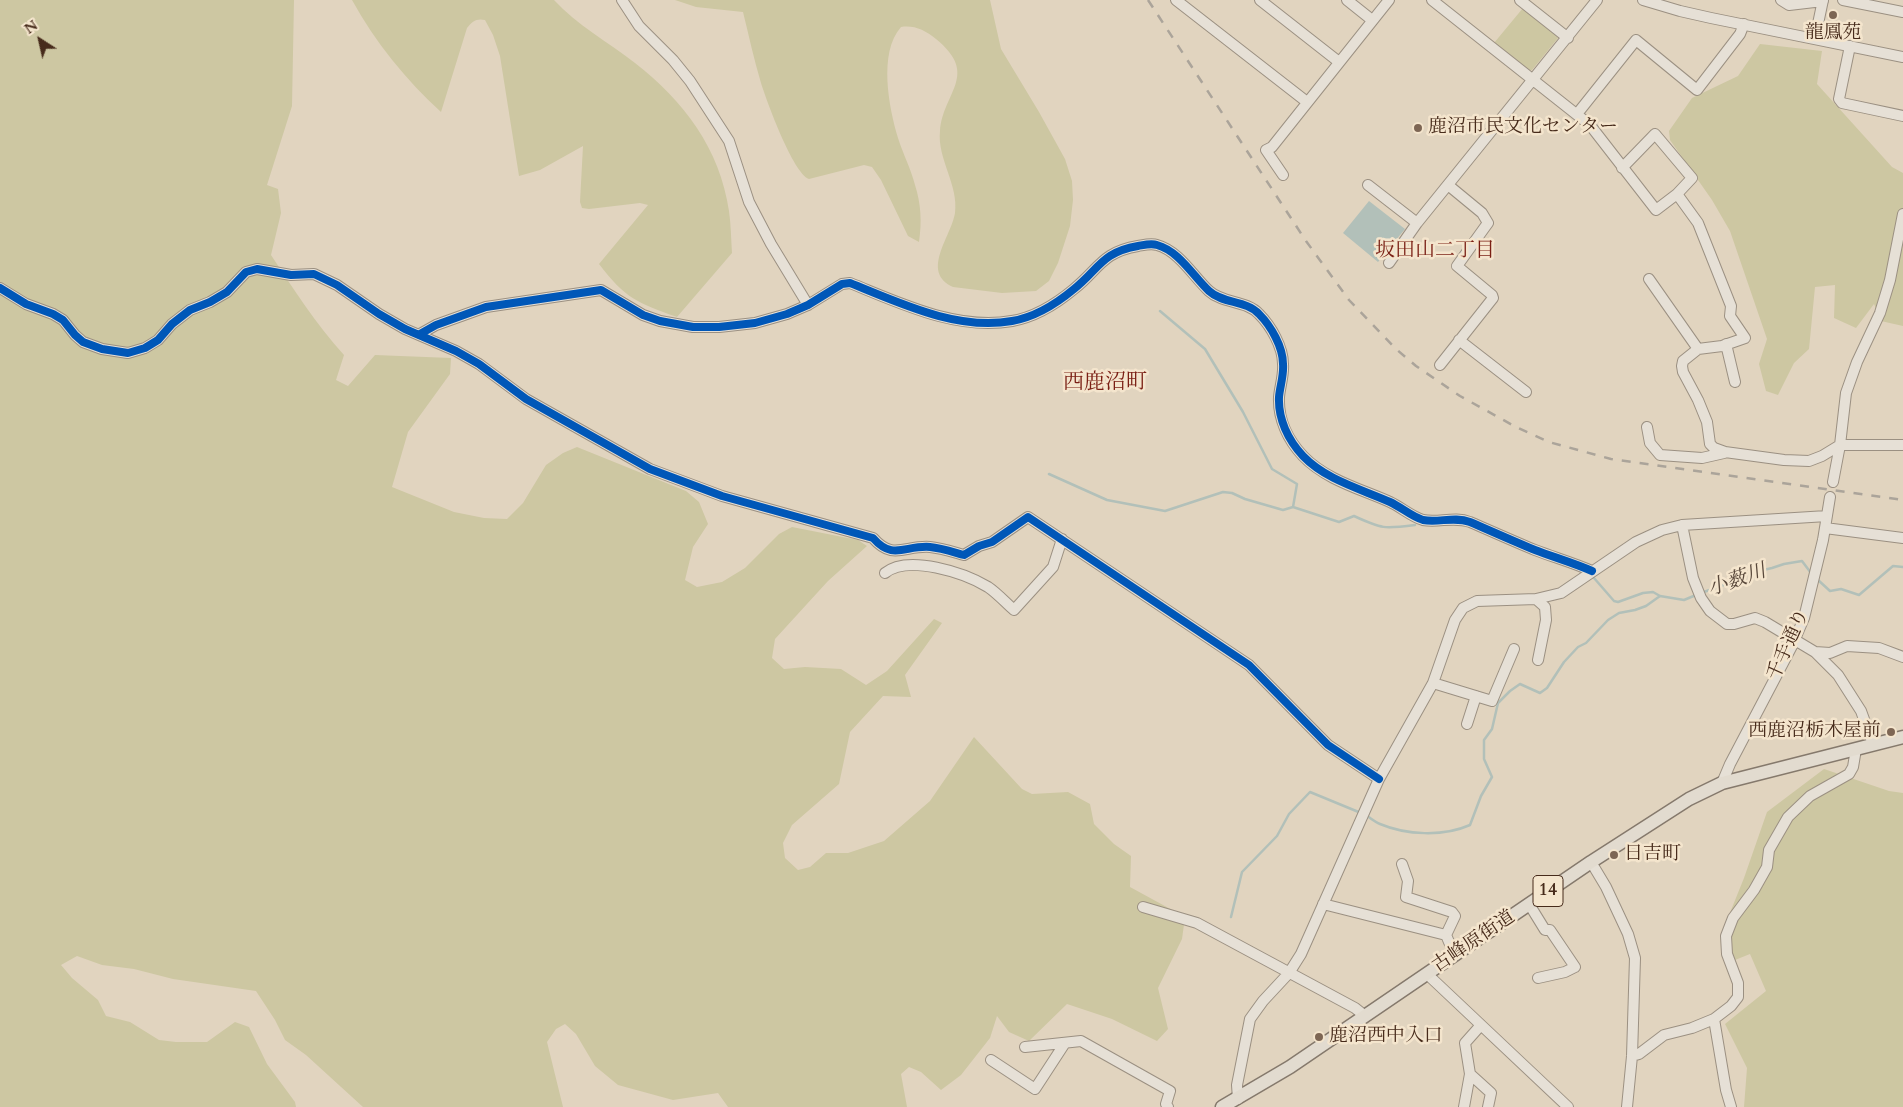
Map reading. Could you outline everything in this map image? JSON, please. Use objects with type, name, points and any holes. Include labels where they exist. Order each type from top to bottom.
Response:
[{"type":"main road","name":"古峰原街道","points":[[1222,1107],[1290,1068],[1591,862],[1675,808],[1722,783],[1903,736]]},
{"type":"street","points":[[622,0],[639,26],[673,60],[690,81],[729,140],[749,202],[771,244],[808,305]]},
{"type":"street","points":[[1176,0],[1307,102]]},
{"type":"street","points":[[1260,0],[1339,62]]},
{"type":"street","points":[[1347,0],[1372,20]]},
{"type":"street","points":[[1283,175],[1266,150],[1272,147],[1389,0]]},
{"type":"street","points":[[1432,0],[1590,125],[1622,168],[1656,210],[1677,194],[1692,178],[1655,134],[1622,168]]},
{"type":"street","points":[[1520,0],[1568,38]]},
{"type":"street","points":[[1390,263],[1417,224],[1597,0]]},
{"type":"street","points":[[1643,0],[1680,11],[1903,57]]},
{"type":"street","points":[[1781,0],[1789,5],[1823,1],[1815,38]]},
{"type":"street","points":[[1843,0],[1903,12]]},
{"type":"street","points":[[1577,114],[1636,40],[1697,90],[1740,34],[1744,24]]},
{"type":"street","points":[[1850,46],[1839,99],[1842,103],[1903,116]]},
{"type":"street","points":[[1368,185],[1417,224]]},
{"type":"street","points":[[1440,365],[1493,298],[1492,295],[1457,266],[1488,223],[1482,213],[1448,185]]},
{"type":"street","points":[[1677,194],[1698,223],[1731,306],[1730,316],[1745,338],[1726,344],[1698,349],[1683,361],[1683,372],[1704,415],[1710,444],[1717,450],[1727,452],[1784,460],[1809,461],[1822,456],[1840,445],[1903,445]]},
{"type":"street","points":[[1832,482],[1840,445],[1846,393],[1857,362],[1880,313],[1890,280],[1903,214]]},
{"type":"street","points":[[420,334],[436,325],[486,307],[601,290],[643,315],[660,321],[694,327],[720,328],[755,323],[787,314],[808,305],[842,284],[850,283],[902,305],[930,314],[976,323],[1011,322],[1036,315],[1052,305],[1076,288],[1097,265],[1111,254],[1136,246],[1160,245],[1170,251],[1217,298],[1251,308],[1259,314],[1273,332],[1281,352],[1283,364],[1279,398],[1280,417],[1286,432],[1304,456],[1340,480],[1391,503],[1421,520],[1435,521],[1454,518],[1469,522],[1493,534],[1592,572]]},
{"type":"street","points":[[0,288],[26,304],[53,314],[63,320],[75,335],[84,342],[102,349],[128,352],[145,348],[158,340],[172,324],[190,310],[210,302],[226,292],[246,272],[257,269],[291,275],[314,274],[325,278],[405,329],[456,351],[479,364],[526,399],[650,469],[722,496],[873,538],[882,548],[894,551],[931,547],[964,555],[979,546],[992,542],[1028,517],[1249,665],[1328,745],[1380,779]]},
{"type":"street","points":[[1649,279],[1698,349]]},
{"type":"street","points":[[1459,340],[1526,392]]},
{"type":"street","points":[[1726,344],[1735,382]]},
{"type":"street","points":[[1648,427],[1650,443],[1660,455],[1702,458],[1727,452]]},
{"type":"street","name":"千手通り","points":[[1722,783],[1804,618],[1811,596],[1828,516],[1830,496]]},
{"type":"street","points":[[1238,1099],[1237,1085],[1250,1019],[1263,1001],[1289,973],[1301,954],[1380,779],[1433,683],[1455,620],[1463,608],[1477,601],[1536,599],[1561,593],[1636,542],[1662,530],[1682,525],[1828,516]]},
{"type":"street","points":[[1682,525],[1693,578],[1701,598],[1710,611],[1727,624],[1755,618],[1766,622],[1815,652],[1838,675],[1861,711],[1873,744]]},
{"type":"street","points":[[1825,528],[1903,538]]},
{"type":"street","points":[[885,573],[904,564],[924,565],[963,575],[989,587],[1014,610],[1053,567],[1062,539]]},
{"type":"street","points":[[1536,599],[1545,607],[1546,620],[1538,660]]},
{"type":"street","points":[[1815,652],[1830,653],[1848,646],[1879,648],[1903,657]]},
{"type":"street","points":[[1433,683],[1492,701],[1514,649]]},
{"type":"street","points":[[1468,724],[1476,696]]},
{"type":"street","points":[[1632,1056],[1639,1054],[1664,1035],[1692,1028],[1714,1019],[1731,1006],[1738,997],[1738,984],[1727,954],[1726,945],[1726,936],[1733,918],[1754,890],[1767,867],[1769,850],[1788,817],[1810,796],[1849,774],[1853,767],[1856,749]]},
{"type":"street","points":[[1591,862],[1606,887],[1628,934],[1635,958],[1632,1056],[1627,1107]]},
{"type":"street","points":[[1402,864],[1408,881],[1406,897],[1452,912],[1455,916],[1446,935],[1456,954]]},
{"type":"street","points":[[1323,904],[1446,935]]},
{"type":"street","points":[[1529,904],[1545,930],[1550,930],[1575,967],[1565,972],[1538,978]]},
{"type":"street","points":[[1143,907],[1197,923],[1355,1008],[1365,1016]]},
{"type":"street","points":[[1427,974],[1568,1107]]},
{"type":"street","points":[[1714,1019],[1726,1090],[1731,1107]]},
{"type":"street","points":[[1464,1107],[1470,1074],[1465,1043],[1482,1025]]},
{"type":"street","points":[[1025,1047],[1081,1041],[1170,1091],[1166,1104],[1168,1107]]},
{"type":"street","points":[[991,1060],[1035,1089],[1065,1043]]},
{"type":"street","points":[[1470,1074],[1491,1093],[1488,1107]]},
{"type":"shaded area","points":[[0,0],[294,0],[292,106],[267,185],[278,189],[281,213],[271,255],[315,319],[344,355],[336,380],[348,386],[375,355],[451,358],[450,374],[408,432],[392,487],[454,512],[484,518],[507,519],[523,503],[546,465],[563,453],[577,447],[686,491],[699,502],[708,524],[693,547],[685,580],[697,587],[722,582],[745,568],[779,534],[792,527],[858,540],[867,546],[828,581],[775,639],[772,658],[784,669],[805,667],[841,669],[866,685],[887,671],[934,619],[942,623],[905,675],[911,697],[883,696],[850,732],[839,784],[792,825],[783,843],[785,858],[798,870],[810,867],[826,853],[848,853],[884,841],[930,801],[974,737],[1022,789],[1032,794],[1068,792],[1090,804],[1094,824],[1114,844],[1131,856],[1130,887],[1185,917],[1182,939],[1158,988],[1168,1029],[1157,1041],[1112,1019],[1067,1004],[1029,1041],[1009,1032],[997,1016],[990,1038],[961,1075],[941,1090],[921,1072],[909,1067],[901,1074],[907,1107],[728,1107],[718,1093],[673,1100],[618,1085],[595,1066],[576,1034],[565,1024],[556,1029],[547,1042],[563,1107],[363,1107],[306,1055],[285,1040],[275,1020],[256,991],[173,979],[134,969],[102,965],[77,956],[61,965],[72,978],[98,1000],[106,1016],[130,1022],[159,1040],[207,1042],[235,1022],[249,1027],[267,1064],[295,1102],[296,1107],[0,1107]]},
{"type":"shaded area","points":[[352,0],[554,0],[583,25],[653,78],[684,110],[697,128],[717,167],[724,188],[730,216],[732,253],[677,317],[652,308],[633,298],[617,285],[599,264],[648,205],[640,203],[589,209],[582,208],[580,202],[583,146],[540,170],[519,176],[500,56],[493,35],[485,20],[475,21],[467,28],[441,112],[392,60]]},
{"type":"shaded area","points":[[675,0],[990,0],[1001,49],[1065,159],[1072,181],[1073,200],[1070,226],[1058,263],[1049,281],[1036,291],[1002,293],[953,287],[943,280],[939,272],[940,253],[955,213],[954,192],[942,152],[940,131],[942,117],[956,84],[957,74],[956,63],[949,52],[936,39],[924,31],[901,27],[894,38],[888,66],[891,112],[919,199],[921,220],[919,242],[908,236],[881,180],[872,167],[864,165],[809,179],[803,174],[788,151],[769,105],[758,74],[743,12],[696,7]]},
{"type":"shaded area","points":[[1523,8],[1557,35],[1558,38],[1532,70],[1528,70],[1494,43]]},
{"type":"shaded area","points":[[1760,44],[1822,51],[1817,84],[1892,167],[1903,173],[1903,326],[1881,321],[1874,304],[1856,328],[1834,318],[1835,285],[1815,287],[1809,349],[1794,363],[1778,395],[1766,391],[1759,364],[1767,339],[1730,231],[1712,200],[1670,140],[1669,131],[1692,98],[1738,76]]},
{"type":"shaded area","points":[[1369,201],[1405,229],[1378,262],[1343,233]]},
{"type":"shaded area","points":[[1824,769],[1889,791],[1903,793],[1903,1107],[1744,1107],[1747,1068],[1725,1024],[1766,991],[1750,954],[1735,960],[1721,935],[1744,878],[1767,812]]},
{"type":"waterway","points":[[1160,311],[1205,349],[1243,412],[1272,469],[1297,484],[1293,507]]},
{"type":"waterway","points":[[1049,474],[1107,500],[1165,511],[1223,492],[1232,493],[1245,499],[1283,510],[1293,507],[1339,522],[1354,516],[1383,527],[1415,525]]},
{"type":"waterway","name":"小薮川","points":[[1701,593],[1732,582],[1742,575],[1784,564],[1802,561],[1811,573]]},
{"type":"waterway","name":"小薮川","points":[[1817,579],[1830,591],[1841,589],[1859,595],[1893,566],[1903,567]]},
{"type":"waterway","points":[[1594,578],[1614,601],[1618,602],[1643,593],[1653,592],[1660,596],[1684,600],[1696,595]]},
{"type":"waterway","points":[[1366,815],[1390,828],[1413,832],[1437,833],[1470,825],[1481,796],[1492,777],[1484,759],[1484,740],[1492,729],[1498,703],[1520,684],[1540,693],[1547,688],[1564,662],[1608,620],[1619,613],[1646,606],[1660,596]]},
{"type":"waterway","points":[[1231,917],[1242,872],[1277,836],[1289,814],[1310,792],[1361,813]]},
{"type":"railway","points":[[1148,0],[1306,241],[1349,300],[1396,349],[1416,366],[1460,396],[1516,427],[1549,442],[1611,459],[1903,500]]},
{"type":"cycle path","points":[[420,334],[436,325],[486,307],[601,290],[643,315],[660,321],[693,327],[719,327],[755,323],[787,314],[808,305],[842,284],[850,283],[909,306],[950,319],[991,323],[1012,321],[1037,313],[1053,305],[1116,252],[1155,244],[1165,248],[1179,258],[1209,291],[1221,298],[1248,306],[1268,324],[1279,344],[1282,357],[1283,372],[1279,397],[1282,421],[1293,443],[1312,464],[1333,478],[1390,502],[1419,519],[1429,521],[1464,520],[1535,550],[1592,571]]},
{"type":"cycle path","points":[[0,288],[26,304],[53,314],[63,320],[83,342],[102,349],[128,353],[145,348],[158,340],[172,324],[190,310],[210,302],[227,292],[246,272],[257,269],[291,275],[314,274],[337,285],[379,314],[405,329],[456,351],[479,364],[526,399],[650,469],[722,496],[873,538],[887,549],[900,550],[930,547],[964,555],[979,546],[992,542],[1028,517],[1249,665],[1328,745],[1379,779]]},
{"type":"place","name":"龍鳳苑","points":[[1833,15]]},
{"type":"place","name":"鹿沼市民文化センター","points":[[1418,128]]},
{"type":"place","name":"西鹿沼栃木屋前","points":[[1891,732]]},
{"type":"place","name":"日吉町","points":[[1614,855]]},
{"type":"place","name":"鹿沼西中入口","points":[[1319,1037]]},
{"type":"district","name":"坂田山二丁目","points":[[1435,251]]},
{"type":"district","name":"西鹿沼町","points":[[1105,383]]}]
